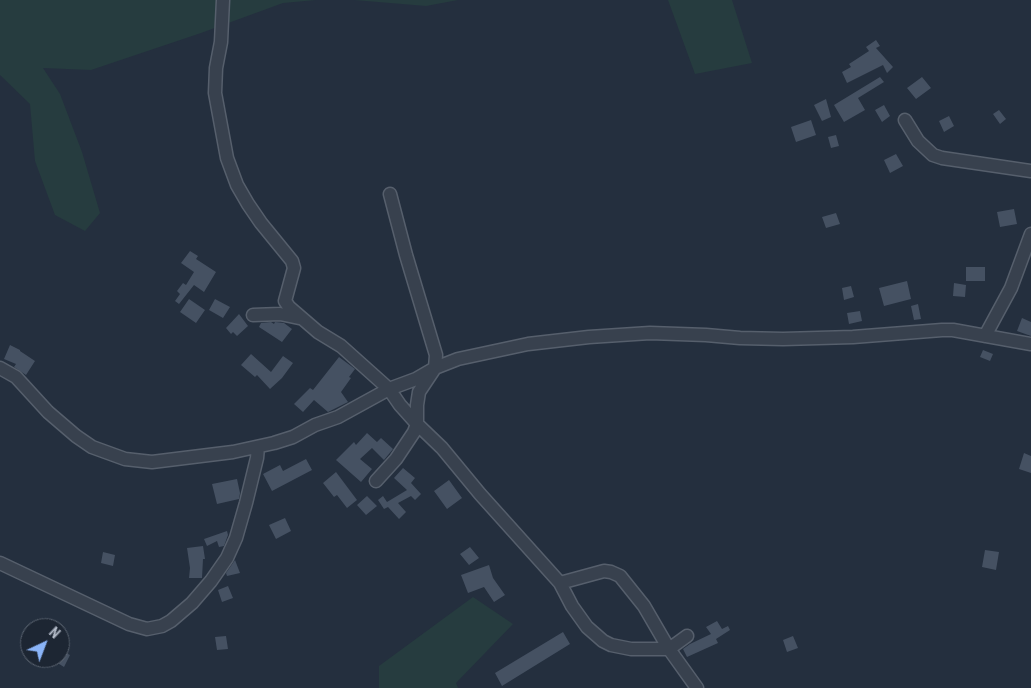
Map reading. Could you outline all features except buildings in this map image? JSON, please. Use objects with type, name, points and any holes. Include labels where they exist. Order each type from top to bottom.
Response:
[{"type":"street","points":[[223,0],[222,42],[216,74],[215,93],[227,158],[236,185],[261,223],[292,261],[294,268],[285,301],[288,307],[318,332],[341,346],[389,389],[400,405],[442,448],[549,573],[560,583],[587,628],[602,640],[619,648],[669,649],[687,636]]},
{"type":"street","points":[[905,120],[918,141],[933,155],[942,158],[1031,171]]},
{"type":"street","points":[[376,481],[409,440],[417,424],[419,392],[435,368],[436,355],[408,263],[390,194]]},
{"type":"street","points":[[985,336],[1011,288],[1031,234]]},
{"type":"street","points":[[253,316],[280,314],[301,318]]},
{"type":"street","points":[[0,368],[16,377],[48,412],[92,447],[125,459],[152,462],[233,452],[293,437],[315,425],[355,408],[389,389],[416,379],[435,368],[458,359],[528,344],[609,335],[650,333],[740,338],[793,338],[853,337],[942,330],[1031,344]]},
{"type":"street","points":[[0,562],[128,624],[147,628],[162,626],[171,621],[192,603],[212,581],[227,558],[236,538],[246,503],[258,447]]},
{"type":"street","points":[[560,583],[604,571],[616,574],[629,585],[644,606],[669,649],[697,688]]},
{"type":"green space","points":[[0,0],[316,0],[283,3],[91,70],[43,68],[60,94],[82,152],[100,213],[85,231],[55,215],[35,161],[30,104],[0,75]]},
{"type":"green space","points":[[354,0],[458,0],[426,6]]},
{"type":"green space","points":[[668,0],[732,0],[752,63],[695,74]]},
{"type":"green space","points":[[473,597],[513,624],[456,683],[458,688],[379,688],[379,666]]}]
